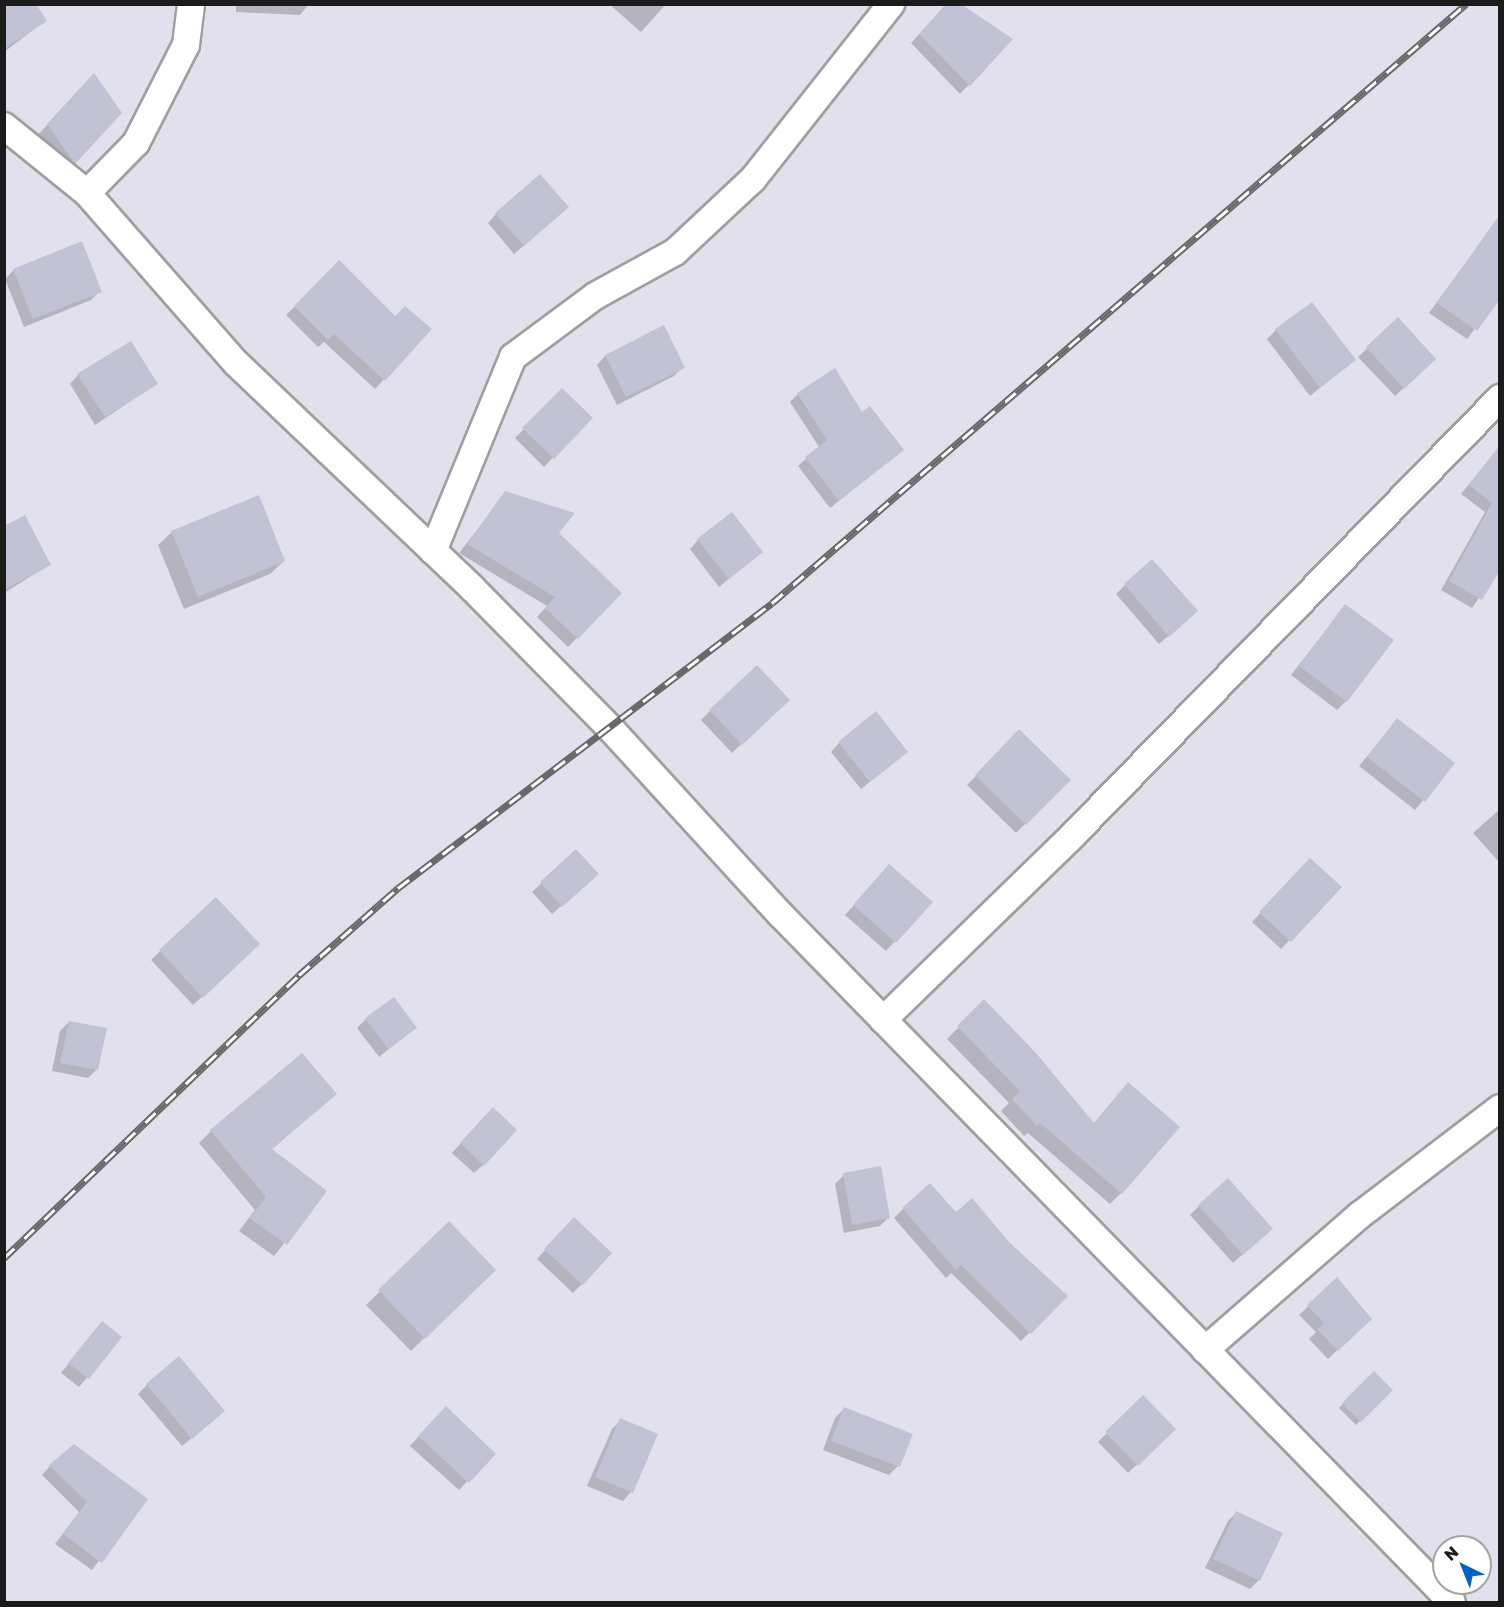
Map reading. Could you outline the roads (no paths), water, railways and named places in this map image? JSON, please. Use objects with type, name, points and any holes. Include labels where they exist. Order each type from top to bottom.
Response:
[{"type":"street","points":[[87,193],[136,143],[186,45],[191,4]]},
{"type":"street","points":[[433,550],[513,357],[595,296],[675,252],[753,179],[891,4]]},
{"type":"street","points":[[4,126],[87,193],[236,363],[433,550],[611,729],[883,1020],[1452,1602]]},
{"type":"street","points":[[883,1020],[1074,834],[1500,398]]},
{"type":"street","points":[[1205,1350],[1360,1215],[1500,1108]]},
{"type":"railway","points":[[4,1258],[299,975],[398,888],[772,603],[1466,4]]}]
